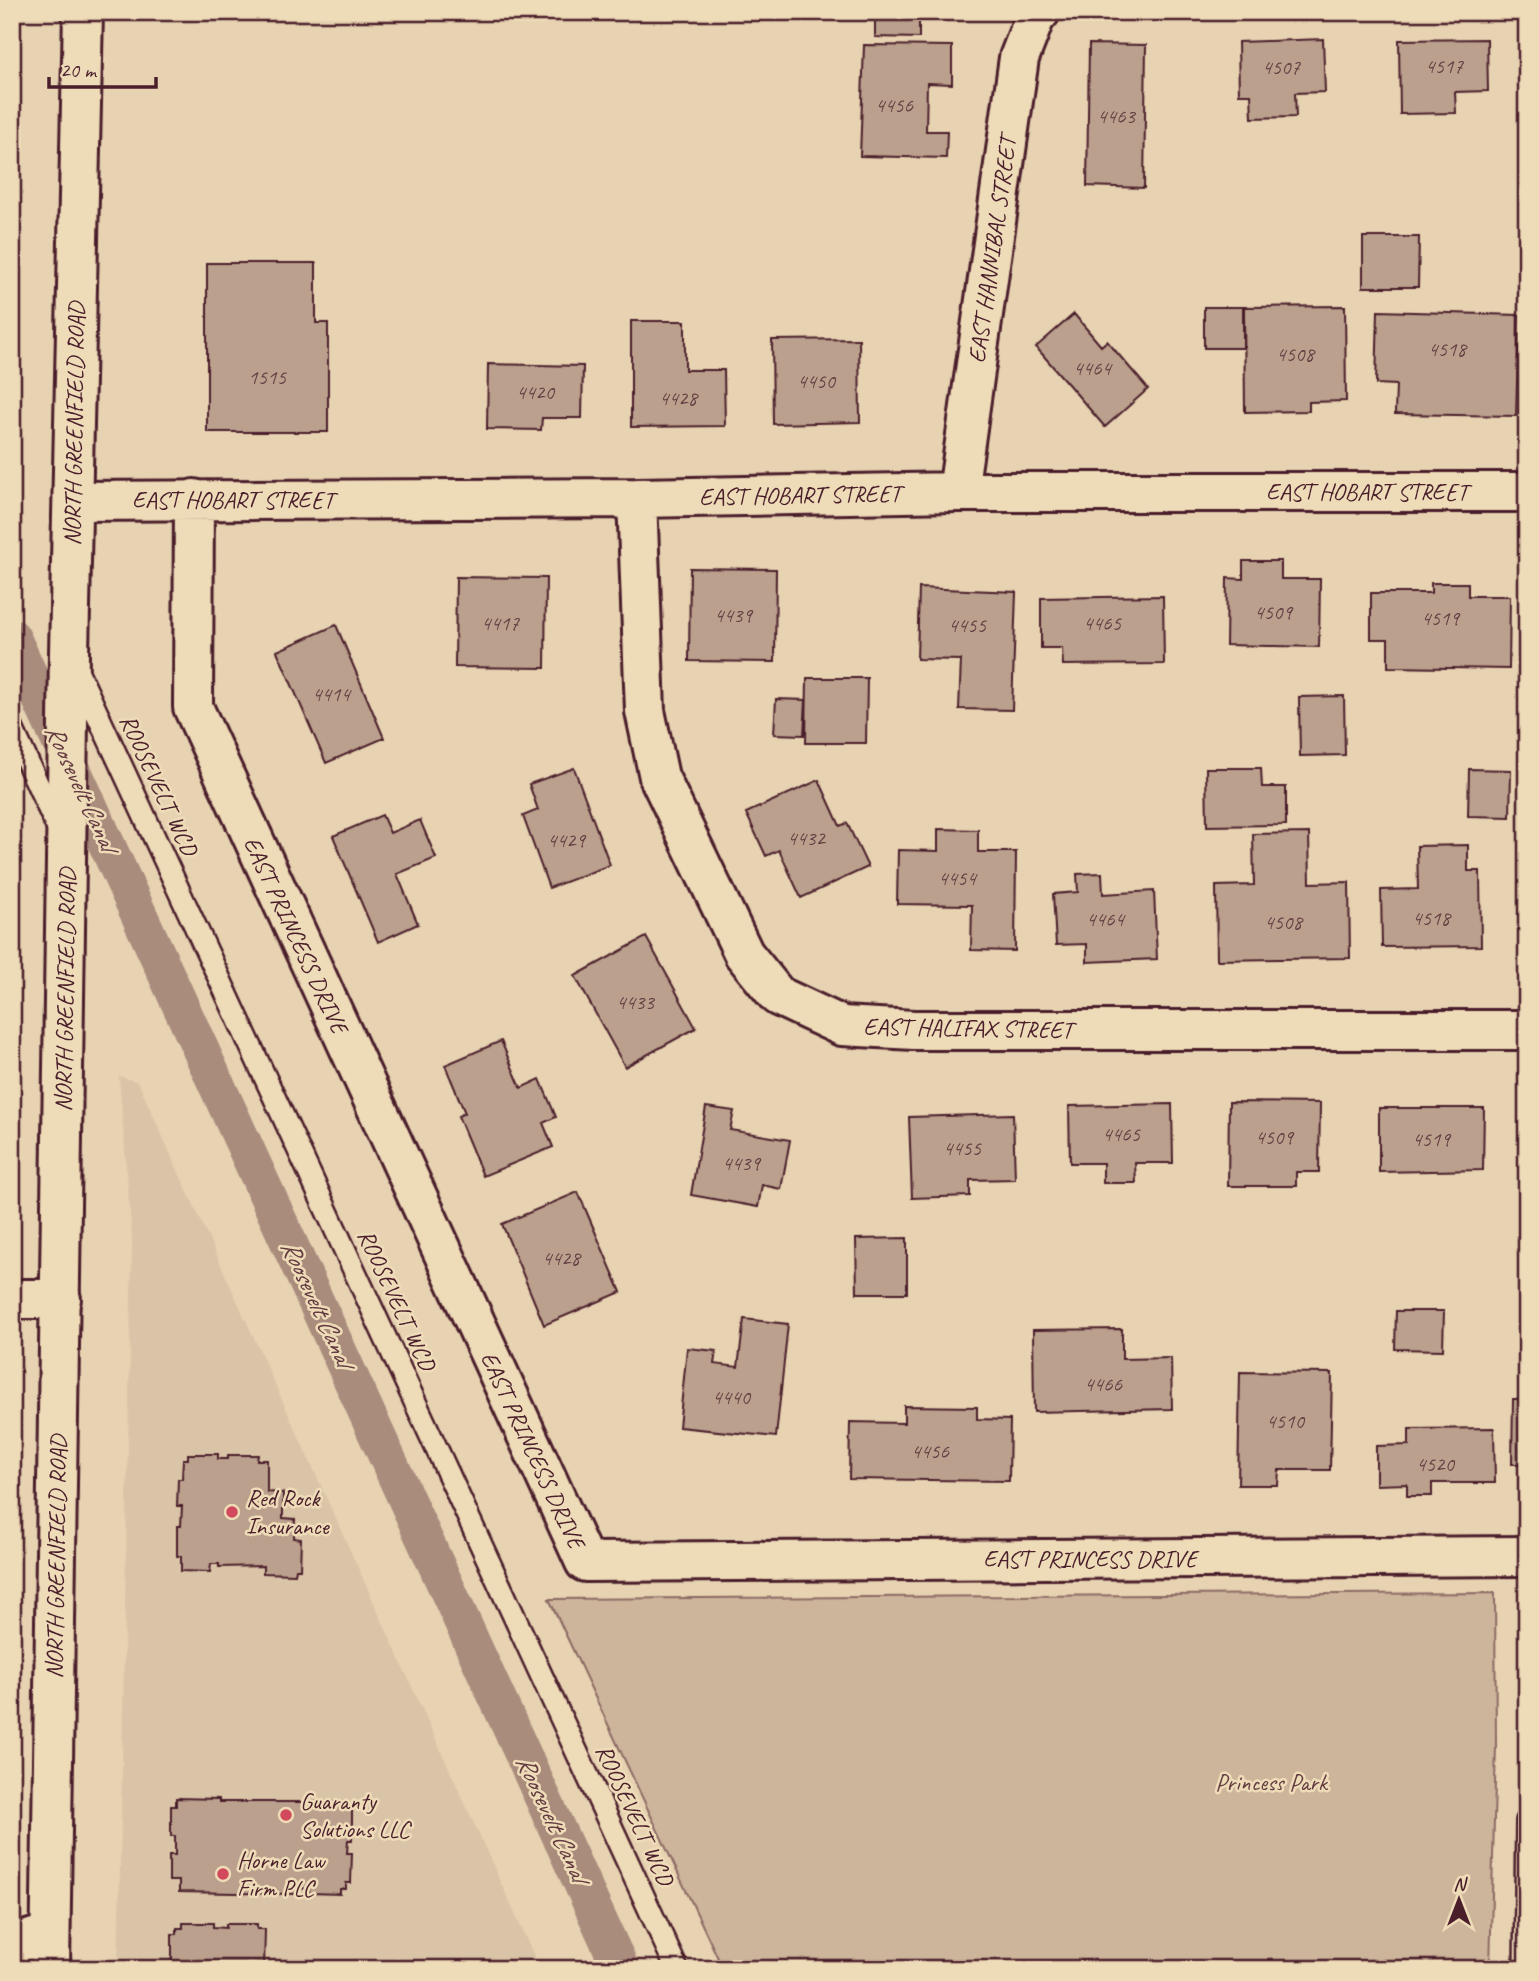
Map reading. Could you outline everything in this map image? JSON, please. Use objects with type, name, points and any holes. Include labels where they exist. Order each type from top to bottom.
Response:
[{"type":"street","name":"NORTH GREENFIELD ROAD","points":[[50,1951],[66,836],[83,12]]},
{"type":"street","name":"EAST HANNIBAL STREET","points":[[958,492],[1019,58],[1035,17],[1040,12]]},
{"type":"street","name":"EAST HOBART STREET","points":[[73,501],[637,498],[958,492],[1527,492]]},
{"type":"street","name":"EAST HALIFAX STREET","points":[[637,498],[645,711],[659,777],[744,954],[778,996],[842,1026],[914,1030],[1527,1030]]},
{"type":"street","name":"EAST PRINCESS DRIVE","points":[[194,499],[193,707],[584,1562],[1527,1556]]},
{"type":"street","points":[[12,1299],[61,1299]]},
{"type":"street","points":[[12,1920],[50,1951]]},
{"type":"street","points":[[12,1945],[50,1951]]},
{"type":"lane","name":"ROOSEVELT WCD","points":[[69,665],[677,1969]]},
{"type":"lane","points":[[12,728],[66,836]]},
{"type":"lane","points":[[1525,1969],[1527,1821]]},
{"type":"shaded area","points":[[119,1076],[138,1082],[540,1969],[118,1969],[132,1240]]},
{"type":"green space","name":"Princess Park","points":[[1495,1593],[1496,1746],[1490,1969],[723,1969],[549,1599]]},
{"type":"building","points":[[875,12],[919,12],[919,38],[875,37]]},
{"type":"building","points":[[1323,39],[1325,92],[1295,93],[1296,117],[1252,118],[1251,94],[1239,94],[1238,42]]},
{"type":"building","points":[[1487,39],[1488,91],[1455,92],[1456,113],[1400,114],[1399,40]]},
{"type":"building","points":[[1089,44],[1146,45],[1144,188],[1087,186]]},
{"type":"building","points":[[864,45],[952,46],[952,84],[927,83],[926,131],[947,131],[946,158],[860,156]]},
{"type":"building","points":[[1363,237],[1419,237],[1418,287],[1363,287]]},
{"type":"building","points":[[207,263],[316,263],[316,323],[328,323],[328,432],[207,432]]},
{"type":"building","points":[[1345,306],[1346,401],[1309,402],[1309,411],[1245,412],[1244,307]]},
{"type":"building","points":[[1204,307],[1243,307],[1243,348],[1204,348]]},
{"type":"building","points":[[1378,311],[1519,315],[1516,416],[1395,414],[1396,385],[1376,384]]},
{"type":"building","points":[[1074,314],[1101,346],[1107,341],[1148,389],[1105,427],[1036,347]]},
{"type":"building","points":[[631,321],[685,321],[685,370],[724,370],[725,426],[631,427]]},
{"type":"building","points":[[859,339],[860,422],[773,424],[772,340]]},
{"type":"building","points":[[488,364],[583,366],[582,418],[542,418],[541,430],[487,429]]},
{"type":"building","points":[[1243,561],[1281,561],[1281,579],[1320,579],[1319,647],[1226,645],[1227,578],[1243,579]]},
{"type":"building","points":[[690,568],[776,569],[775,662],[689,661]]},
{"type":"building","points":[[456,577],[546,578],[545,668],[455,667]]},
{"type":"building","points":[[1431,583],[1468,583],[1468,596],[1510,596],[1509,669],[1388,667],[1388,639],[1371,639],[1371,593],[1431,593]]},
{"type":"building","points":[[919,588],[1016,592],[1012,710],[959,709],[961,660],[917,659]]},
{"type":"building","points":[[1163,596],[1164,664],[1063,665],[1062,648],[1041,648],[1041,598]]},
{"type":"building","points":[[336,625],[384,738],[326,763],[277,651]]},
{"type":"building","points":[[807,678],[867,678],[866,743],[806,743]]},
{"type":"building","points":[[1344,696],[1345,755],[1300,756],[1299,697]]},
{"type":"building","points":[[776,699],[806,700],[804,735],[774,734]]},
{"type":"building","points":[[574,768],[610,865],[549,888],[523,816],[538,810],[529,784]]},
{"type":"building","points":[[1206,768],[1261,768],[1262,787],[1286,787],[1286,825],[1207,826]]},
{"type":"building","points":[[1469,769],[1511,770],[1510,817],[1468,816]]},
{"type":"building","points":[[819,780],[840,826],[847,823],[868,867],[801,898],[779,850],[766,856],[746,813]]},
{"type":"building","points":[[382,815],[390,833],[420,820],[436,858],[397,874],[418,924],[378,942],[333,836]]},
{"type":"building","points":[[938,829],[978,830],[978,852],[1016,852],[1015,951],[971,950],[972,905],[897,904],[898,850],[938,851]]},
{"type":"building","points":[[1309,833],[1310,883],[1349,882],[1350,958],[1217,960],[1216,886],[1254,885],[1253,834]]},
{"type":"building","points":[[1468,845],[1468,871],[1480,871],[1481,946],[1382,947],[1381,890],[1418,889],[1417,846]]},
{"type":"building","points":[[1102,873],[1103,894],[1154,891],[1157,959],[1087,962],[1087,944],[1056,945],[1053,894],[1078,892],[1077,874]]},
{"type":"building","points":[[646,937],[696,1028],[625,1067],[575,976]]},
{"type":"building","points":[[501,1041],[521,1088],[540,1079],[556,1117],[543,1123],[553,1147],[483,1176],[458,1116],[465,1113],[445,1065]]},
{"type":"building","points":[[1229,1102],[1320,1103],[1319,1172],[1296,1172],[1296,1186],[1228,1186]]},
{"type":"building","points":[[1172,1104],[1173,1163],[1135,1163],[1136,1183],[1103,1183],[1103,1163],[1070,1163],[1069,1106]]},
{"type":"building","points":[[706,1107],[734,1111],[730,1130],[790,1140],[781,1189],[762,1185],[758,1207],[691,1195]]},
{"type":"building","points":[[1379,1108],[1484,1108],[1483,1170],[1379,1172]]},
{"type":"building","points":[[1013,1114],[1015,1179],[970,1180],[970,1196],[912,1198],[909,1117]]},
{"type":"building","points":[[1524,1121],[1527,1121],[1527,1181],[1525,1181]]},
{"type":"building","points":[[578,1192],[621,1292],[544,1325],[502,1224]]},
{"type":"building","points":[[907,1238],[907,1293],[857,1293],[856,1239]]},
{"type":"building","points":[[1396,1311],[1444,1311],[1443,1350],[1395,1349]]},
{"type":"building","points":[[744,1319],[788,1324],[776,1437],[679,1427],[687,1348],[716,1351],[714,1364],[738,1367]]},
{"type":"building","points":[[1122,1329],[1122,1359],[1171,1358],[1172,1409],[1034,1412],[1033,1330]]},
{"type":"building","points":[[1240,1372],[1332,1373],[1330,1470],[1279,1470],[1278,1485],[1238,1485]]},
{"type":"building","points":[[1513,1399],[1527,1399],[1527,1464],[1512,1464]]},
{"type":"building","points":[[904,1406],[977,1407],[977,1419],[1010,1420],[1009,1481],[849,1479],[850,1422],[904,1423]]},
{"type":"building","points":[[1494,1428],[1495,1483],[1432,1483],[1432,1496],[1407,1496],[1407,1484],[1376,1485],[1376,1446],[1409,1445],[1409,1429]]},
{"type":"building","name":"Red Rock Insurance","points":[[188,1454],[218,1454],[218,1459],[228,1459],[228,1455],[258,1455],[257,1460],[267,1460],[267,1492],[283,1493],[283,1518],[295,1519],[294,1538],[301,1539],[300,1569],[296,1569],[295,1574],[263,1573],[263,1566],[219,1567],[219,1564],[211,1564],[210,1572],[181,1571],[181,1556],[177,1556],[177,1526],[181,1526],[182,1506],[177,1506],[178,1479],[182,1479],[183,1459],[188,1459]]},
{"type":"building","points":[[176,1798],[219,1799],[219,1802],[347,1802],[347,1810],[352,1810],[352,1840],[348,1840],[347,1853],[352,1853],[351,1883],[346,1883],[346,1889],[340,1889],[340,1894],[309,1893],[309,1889],[296,1888],[296,1894],[179,1892],[179,1881],[169,1881],[169,1855],[175,1855],[175,1836],[171,1836],[171,1806],[176,1806]]},
{"type":"building","points":[[183,1923],[213,1923],[213,1927],[226,1928],[226,1924],[257,1924],[257,1929],[265,1929],[264,1969],[176,1969],[176,1964],[172,1964],[172,1934],[177,1934],[177,1928],[183,1928]]},
{"type":"waterway","name":"Roosevelt Canal","points":[[12,637],[621,1969]]},
{"type":"place","name":"Red Rock Insurance","points":[[232,1512]]},
{"type":"place","name":"Guaranty Solutions LLC","points":[[286,1815]]},
{"type":"place","name":"Horne Law Firm PLC","points":[[223,1874]]}]
